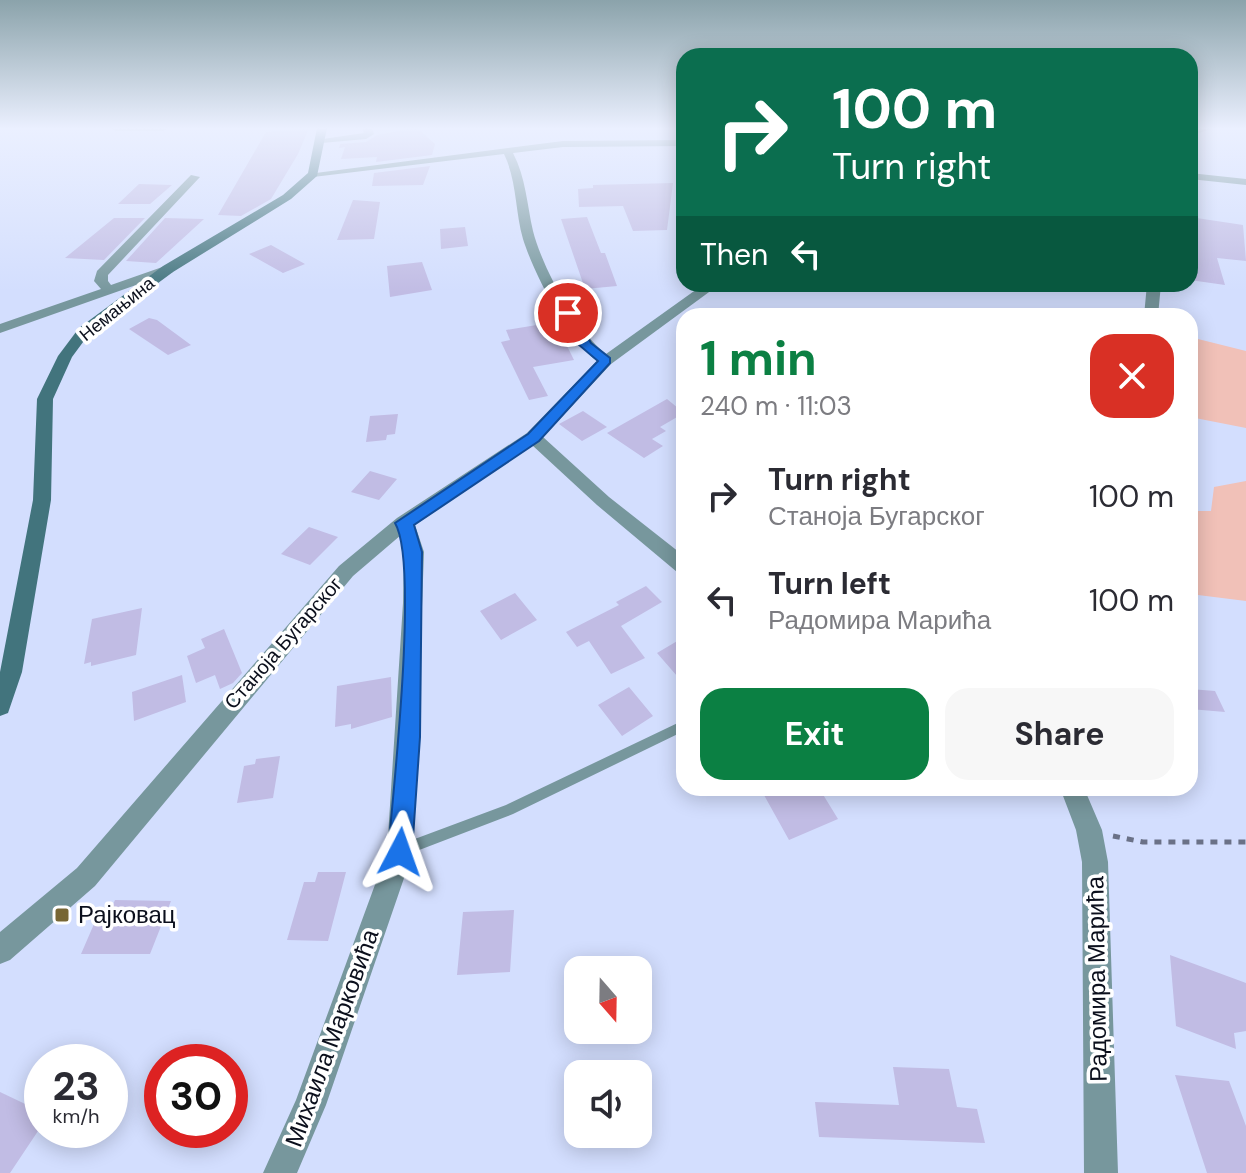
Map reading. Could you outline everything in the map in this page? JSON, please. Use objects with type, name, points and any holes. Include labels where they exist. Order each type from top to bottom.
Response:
[{"type":"street","points":[[107,288],[101,281],[102,274],[189,183]]},
{"type":"street","name":"Немањина","points":[[0,706],[11,672],[42,500],[45,399],[52,378],[84,331],[168,269],[269,211],[303,183]]},
{"type":"street","points":[[519,183],[531,242],[585,345],[606,361]]},
{"type":"street","points":[[0,329],[107,288],[168,269]]},
{"type":"street","name":"Станоја Бугарског","points":[[680,308],[702,292]]},
{"type":"street","name":"Станоја Бугарског","points":[[0,950],[86,877],[322,594],[404,523],[533,437],[606,361],[676,311]]},
{"type":"street","points":[[533,437],[603,501],[676,560]]},
{"type":"street","name":"Михаила Марковића","points":[[280,1173],[310,1105],[400,852],[409,737],[414,552],[410,532],[404,523]]},
{"type":"street","name":"Радомира Марића","points":[[1075,796],[1089,830],[1095,862],[1101,1173]]},
{"type":"lane","points":[[400,852],[509,810],[676,729]]},
{"type":"path","points":[[1089,830],[1143,842],[1246,842]]},
{"type":"shaded area","points":[[1198,339],[1246,351],[1246,428],[1198,419]]},
{"type":"shaded area","points":[[1246,481],[1246,601],[1198,595],[1198,511],[1211,511],[1214,487]]},
{"type":"building","points":[[237,183],[281,183],[271,199],[241,216],[218,215]]},
{"type":"building","points":[[373,183],[424,183],[423,185],[372,186]]},
{"type":"building","points":[[673,183],[667,230],[633,231],[623,206],[579,207],[578,189],[593,188],[593,185]]},
{"type":"building","points":[[139,184],[172,185],[150,204],[118,204]]},
{"type":"building","points":[[353,200],[380,202],[374,239],[337,240]]},
{"type":"building","points":[[587,217],[617,286],[585,289],[561,219]]},
{"type":"building","points":[[114,218],[145,218],[104,260],[65,258]]},
{"type":"building","points":[[165,218],[204,219],[156,263],[126,261]]},
{"type":"building","points":[[1198,218],[1243,225],[1246,261],[1217,258],[1225,285],[1198,281]]},
{"type":"building","points":[[465,227],[468,246],[441,249],[440,229]]},
{"type":"building","points":[[271,245],[305,264],[283,273],[249,254]]},
{"type":"building","points":[[422,262],[432,290],[390,297],[387,266]]},
{"type":"building","points":[[149,318],[157,320],[191,345],[168,355],[129,329]]},
{"type":"building","points":[[555,322],[574,360],[533,367],[548,396],[529,400],[501,342],[510,340],[506,330]]},
{"type":"building","points":[[667,399],[676,406],[676,418],[660,427],[666,431],[652,439],[663,446],[644,458],[607,433]]},
{"type":"building","points":[[583,411],[607,427],[582,441],[559,424]]},
{"type":"building","points":[[398,414],[395,434],[387,435],[386,440],[366,442],[370,416]]},
{"type":"building","points":[[370,471],[397,479],[379,500],[351,492]]},
{"type":"building","points":[[309,527],[338,537],[310,565],[281,554]]},
{"type":"building","points":[[646,586],[662,602],[621,626],[645,658],[611,674],[589,641],[577,647],[566,632],[619,605],[616,602]]},
{"type":"building","points":[[515,593],[537,620],[501,640],[480,611]]},
{"type":"building","points":[[142,608],[136,655],[91,666],[91,662],[84,664],[92,619]]},
{"type":"building","points":[[224,629],[242,673],[233,683],[220,689],[215,675],[196,683],[187,656],[205,648],[201,639]]},
{"type":"building","points":[[676,642],[676,675],[657,653]]},
{"type":"building","points":[[182,675],[186,702],[134,721],[132,692]]},
{"type":"building","points":[[391,677],[392,717],[351,729],[351,724],[335,727],[337,686]]},
{"type":"building","points":[[629,687],[653,716],[622,736],[598,705]]},
{"type":"building","points":[[1198,690],[1215,691],[1225,712],[1198,710]]},
{"type":"building","points":[[280,756],[273,798],[237,803],[244,766],[255,764],[256,759]]},
{"type":"building","points":[[764,796],[824,796],[838,819],[789,840]]},
{"type":"building","points":[[318,872],[346,872],[328,941],[287,940],[304,882],[315,882]]},
{"type":"building","points":[[115,900],[171,901],[150,954],[81,954],[94,924],[104,924]]},
{"type":"building","points":[[514,910],[510,972],[457,975],[463,912]]},
{"type":"building","points":[[1170,955],[1246,983],[1246,1031],[1234,1033],[1236,1049],[1176,1026]]},
{"type":"building","points":[[893,1067],[949,1069],[957,1107],[977,1109],[985,1143],[819,1137],[815,1102],[899,1105]]},
{"type":"building","points":[[1175,1075],[1229,1081],[1246,1126],[1246,1173],[1207,1173]]},
{"type":"building","points":[[0,1092],[24,1103],[24,1148],[27,1148],[10,1173],[0,1173]]},
{"type":"place","name":"Рајковац","points":[[62,915]]},
{"type":"route","points":[[400,852],[409,737],[414,552],[410,532],[404,523],[533,437],[606,361],[592,354],[568,313]]}]
